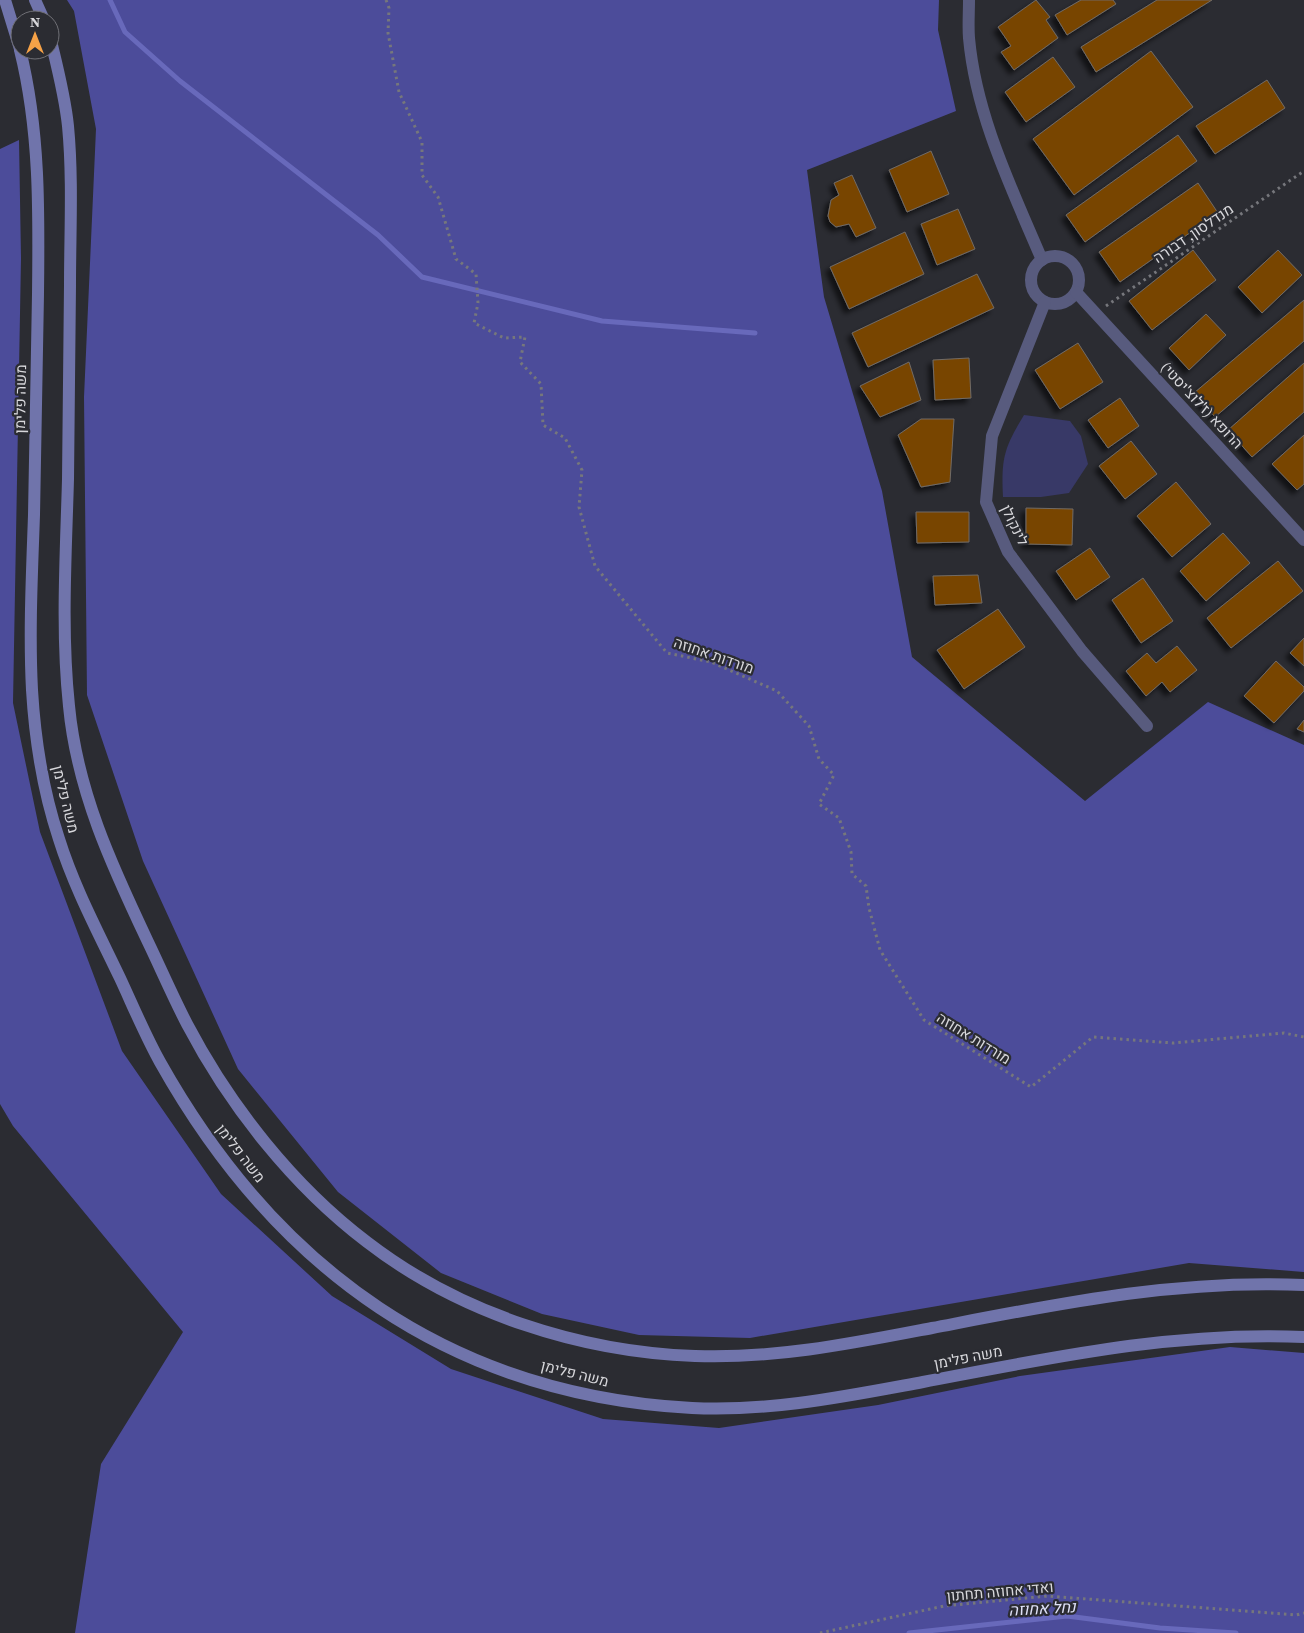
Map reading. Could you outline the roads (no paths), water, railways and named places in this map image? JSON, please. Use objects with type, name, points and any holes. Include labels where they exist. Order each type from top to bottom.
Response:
[{"type":"main road","name":"משה פלימן","points":[[5,0],[10,16]]},
{"type":"main road","name":"משה פלימן","points":[[22,60],[32,119],[40,193],[31,636],[36,732],[49,802],[59,839],[86,908],[158,1060],[195,1118],[233,1171],[288,1235],[346,1286],[370,1303],[419,1333],[459,1353],[516,1374],[565,1389],[598,1397],[662,1406],[729,1408],[814,1402],[1129,1344],[1231,1336],[1304,1337]]},
{"type":"main road","name":"משה פלימן","points":[[55,60],[63,94],[71,173],[64,608],[69,710],[81,776],[90,810],[117,876],[188,1025],[222,1082],[259,1132],[312,1193],[366,1242],[404,1267],[487,1310],[605,1346],[666,1354],[728,1356],[809,1350],[1124,1293],[1230,1284],[1304,1285]]},
{"type":"street","points":[[969,0],[969,38],[980,98],[1002,166],[1042,260]]},
{"type":"street","points":[[1059,257],[1073,265],[1079,276],[1076,292],[1070,300],[1062,303],[1046,302],[1038,298],[1031,283],[1031,275],[1036,265],[1042,260],[1059,257]]},
{"type":"street","name":"הרופא (ז'לוצ'יסטי)","points":[[1076,292],[1304,540]]},
{"type":"street","name":"לינקולן","points":[[1046,302],[992,436],[986,502],[1008,552],[1082,651],[1148,726]]},
{"type":"waterway","points":[[110,0],[125,32],[180,81],[378,235],[422,277],[602,321],[755,333]]},
{"type":"waterway","name":"נחל אחוזה","points":[[909,1633],[1067,1616],[1160,1628],[1236,1633]]}]
